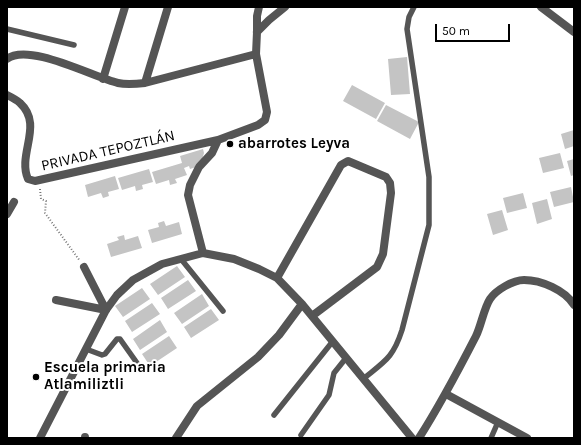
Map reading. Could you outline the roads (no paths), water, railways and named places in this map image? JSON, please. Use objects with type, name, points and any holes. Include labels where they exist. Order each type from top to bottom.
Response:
[{"type":"street","points":[[103,79],[124,7]]},
{"type":"street","points":[[145,83],[168,7]]},
{"type":"street","points":[[7,59],[26,54],[48,58],[103,79],[120,83],[145,83],[256,54],[257,16],[259,7]]},
{"type":"street","points":[[257,32],[285,7]]},
{"type":"street","points":[[541,7],[574,32]]},
{"type":"street","name":"PRIVADA TEPOZTLÁN","points":[[7,95],[20,103],[28,114],[31,124],[25,161],[25,173],[28,179],[35,182],[218,140],[258,125],[265,120],[267,112],[256,54]]},
{"type":"street","points":[[203,253],[188,195],[190,185],[199,167],[212,153],[218,140]]},
{"type":"street","points":[[277,278],[341,165],[348,161],[386,177],[390,183],[391,193],[382,254],[377,268],[312,316]]},
{"type":"street","points":[[7,214],[14,202]]},
{"type":"street","points":[[40,438],[106,310],[117,295],[133,280],[162,264],[203,253],[234,259],[277,278],[302,304],[412,438]]},
{"type":"street","points":[[84,267],[106,310]]},
{"type":"street","points":[[419,438],[446,394],[477,334],[490,299],[502,287],[522,280],[537,282],[558,290],[571,300],[574,305]]},
{"type":"street","points":[[56,300],[106,310]]},
{"type":"street","points":[[176,438],[197,406],[258,357],[279,335],[302,304]]},
{"type":"street","points":[[446,394],[527,438]]},
{"type":"lane","points":[[363,379],[390,357],[397,346],[429,225],[429,177],[407,29],[409,18],[414,7]]},
{"type":"lane","points":[[7,29],[74,45]]},
{"type":"lane","points":[[182,259],[223,311]]},
{"type":"lane","points":[[86,349],[102,355],[105,354],[114,341],[120,339],[137,363]]},
{"type":"lane","points":[[274,415],[332,341]]},
{"type":"lane","points":[[301,435],[329,395],[334,373],[346,358]]},
{"type":"lane","points":[[491,438],[498,422]]},
{"type":"place","name":"abarrotes Leyva","points":[[230,144]]},
{"type":"place","name":"Escuela primaria Atlamiliztli","points":[[36,377]]}]
